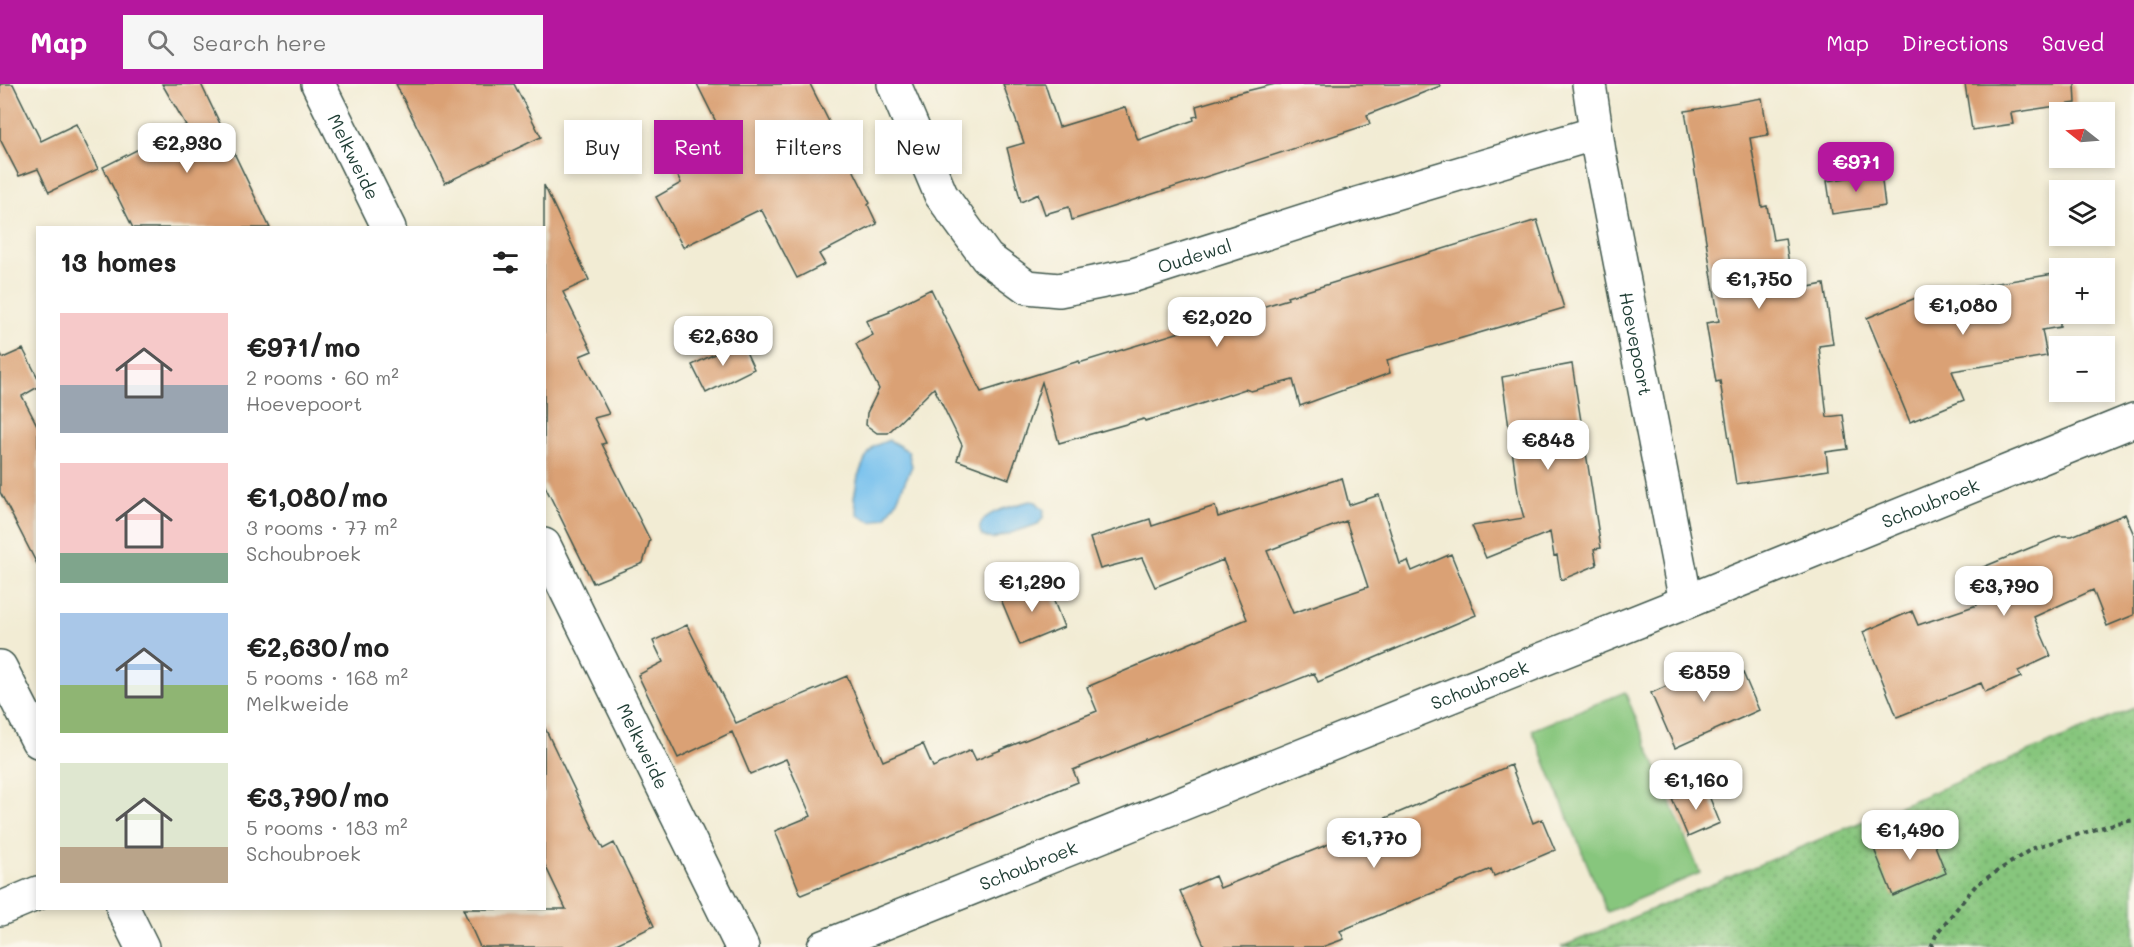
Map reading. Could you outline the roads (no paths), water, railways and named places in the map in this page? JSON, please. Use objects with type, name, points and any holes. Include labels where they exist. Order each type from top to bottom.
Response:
[{"type":"street","name":"Melkweide","points":[[318,84],[388,226]]},
{"type":"street","name":"Oudewal","points":[[894,84],[941,195],[987,258],[1027,287],[1059,290],[1134,275],[1344,208],[1596,133]]},
{"type":"street","name":"Hoevepoort","points":[[1589,84],[1596,133],[1686,602]]},
{"type":"street","name":"Schoubroek","points":[[824,947],[2134,420]]},
{"type":"street","name":"Melkweide","points":[[546,549],[742,947]]},
{"type":"street","points":[[0,667],[36,737]]},
{"type":"street","points":[[0,909],[36,894]]},
{"type":"street","points":[[124,910],[142,947]]},
{"type":"water","points":[[889,440],[908,451],[912,466],[896,502],[886,517],[872,522],[858,515],[854,498],[858,476],[866,457],[874,446]]},
{"type":"water","points":[[1030,501],[1036,502],[1044,510],[1043,518],[1038,524],[993,539],[982,536],[980,528],[988,516],[1005,508]]}]
